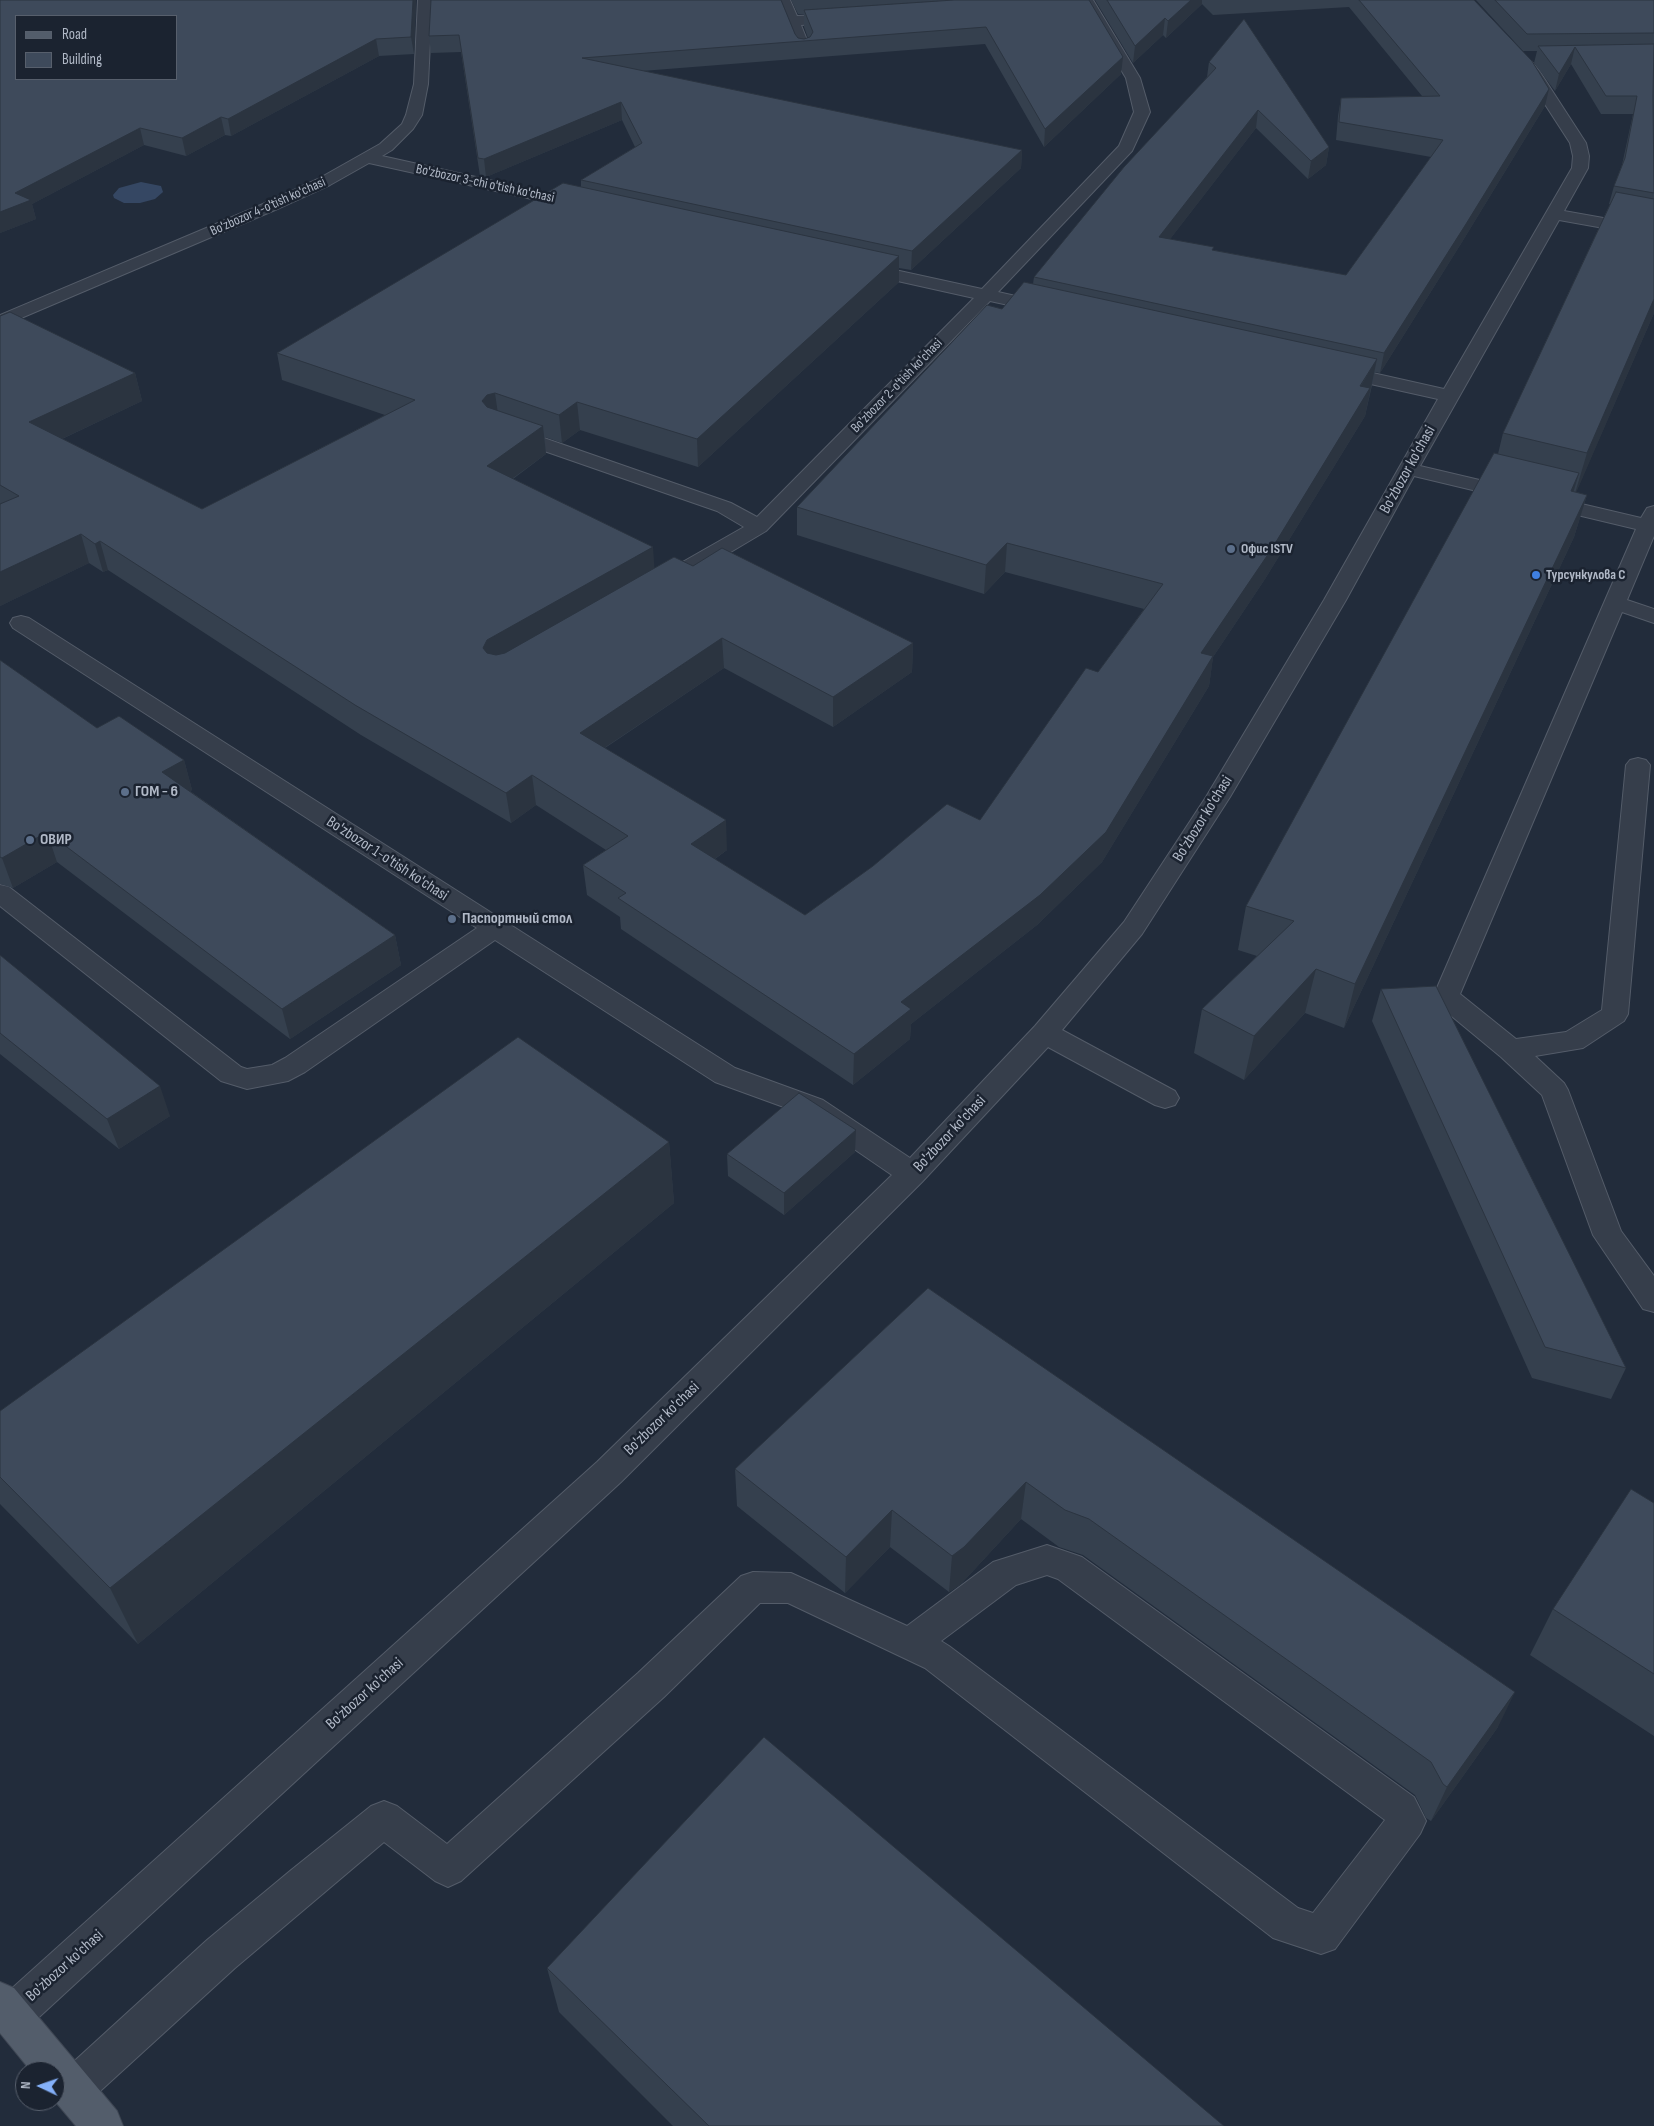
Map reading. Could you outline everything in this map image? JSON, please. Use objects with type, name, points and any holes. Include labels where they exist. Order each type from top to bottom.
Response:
[{"type":"main road","points":[[4,2014],[102,2126]]},
{"type":"street","name":"Bo'zbozor 4-o'tish ko'chasi","points":[[0,322],[269,208],[369,158],[399,136],[414,116],[421,84],[425,0]]},
{"type":"street","points":[[783,0],[804,50]]},
{"type":"street","points":[[1068,4],[1087,1]]},
{"type":"street","name":"Bo'zbozor 2-o'tish ko'chasi","points":[[646,592],[759,527],[986,295],[1126,148],[1142,112],[1132,78],[1087,1]]},
{"type":"street","points":[[792,21],[851,17]]},
{"type":"street","name":"Bo'zbozor ko'chasi","points":[[4,2014],[608,1472],[912,1174],[1045,1033],[1133,928],[1218,797],[1335,600],[1580,168],[1582,156],[1578,143],[1535,75],[1519,56],[1539,56]]},
{"type":"street","name":"Bo'zbozor 3-chi o'tish ko'chasi","points":[[369,158],[593,208]]},
{"type":"street","points":[[1554,214],[1654,232]]},
{"type":"street","points":[[845,264],[1062,311]]},
{"type":"street","points":[[1324,368],[1450,396]]},
{"type":"street","points":[[498,429],[724,507],[759,527]]},
{"type":"street","points":[[1408,469],[1651,519],[1446,997],[1511,1050],[1554,1090],[1608,1235],[1654,1300]]},
{"type":"street","points":[[1615,603],[1654,616]]},
{"type":"street","name":"Bo'zbozor 1-o'tish ko'chasi","points":[[21,623],[725,1075],[814,1107],[912,1174]]},
{"type":"street","points":[[1511,1050],[1573,1041],[1615,1014],[1638,765]]},
{"type":"street","points":[[0,893],[231,1074],[247,1079],[278,1074],[295,1065],[494,928]]},
{"type":"street","points":[[1045,1033],[1165,1098]]},
{"type":"street","points":[[72,2090],[221,1954],[384,1818],[448,1868],[651,1685],[754,1587],[791,1588],[937,1657],[1287,1924],[1321,1935],[1407,1820],[1401,1810],[1070,1568],[1055,1562],[1047,1560],[1005,1573],[910,1644]]},
{"type":"water","points":[[141,182],[161,186],[163,192],[155,199],[140,203],[124,203],[114,198],[113,195],[119,188]]},
{"type":"building","points":[[0,0],[413,0],[411,37],[376,39],[228,119],[221,117],[182,138],[140,128],[15,193],[31,200],[0,212]]},
{"type":"building","points":[[431,0],[781,0],[795,34],[798,38],[804,39],[810,37],[813,32],[804,10],[954,0],[1089,0],[1123,57],[1045,129],[986,27],[582,58],[1022,150],[912,251],[581,180],[642,143],[621,102],[484,159],[478,158],[459,35],[429,36]]},
{"type":"building","points":[[1107,0],[1191,0],[1168,21],[1165,18],[1135,46]]},
{"type":"building","points":[[1359,0],[1474,0],[1532,61],[1549,89],[1384,353],[1034,277],[1124,167],[1216,68],[1209,62],[1244,19],[1329,147],[1311,161],[1258,110],[1159,237],[1214,247],[1212,250],[1346,275],[1443,140],[1339,122],[1341,98],[1440,96]]},
{"type":"building","points":[[1495,0],[1654,0],[1654,33],[1527,34]]},
{"type":"building","points":[[1654,44],[1654,193],[1614,186],[1625,158],[1637,96],[1606,96],[1575,47],[1559,74],[1538,46]]},
{"type":"building","points":[[563,183],[899,256],[697,439],[577,402],[559,415],[495,393],[487,395],[482,401],[487,407],[543,426],[487,466],[653,547],[487,640],[483,648],[487,653],[496,655],[505,653],[674,557],[693,566],[722,548],[913,643],[833,697],[722,638],[580,733],[726,820],[691,844],[805,915],[873,866],[947,804],[980,820],[1086,668],[1098,672],[1163,584],[1007,543],[986,565],[797,507],[987,305],[1002,309],[1024,282],[1377,359],[1360,386],[1370,388],[1271,550],[1201,653],[1213,656],[1106,832],[1040,895],[901,1002],[911,1009],[854,1054],[618,898],[626,893],[583,865],[628,836],[532,775],[506,793],[355,705],[100,541],[95,544],[81,534],[0,572],[0,504],[19,496],[0,485],[0,316],[10,312],[135,373],[29,422],[202,509],[415,400],[277,353]]},
{"type":"building","points":[[1616,192],[1654,199],[1654,299],[1587,453],[1503,433]]},
{"type":"building","points":[[1494,453],[1579,473],[1571,491],[1587,495],[1355,984],[1316,969],[1254,1036],[1202,1009],[1294,921],[1246,906]]},
{"type":"building","points":[[0,660],[97,728],[119,716],[184,760],[162,772],[395,935],[282,1009],[47,832],[2,858],[0,857]]},
{"type":"building","points":[[0,955],[160,1086],[107,1119],[0,1033]]},
{"type":"building","points":[[1436,986],[1626,1368],[1545,1347],[1381,989]]},
{"type":"building","points":[[518,1037],[669,1142],[110,1588],[0,1477],[0,1411]]},
{"type":"building","points":[[799,1093],[856,1130],[784,1193],[727,1154]]},
{"type":"building","points":[[928,1288],[1515,1692],[1447,1787],[1443,1784],[1431,1762],[1089,1519],[1065,1510],[1026,1482],[964,1547],[952,1556],[892,1510],[846,1557],[735,1469]]},
{"type":"building","points":[[1631,1489],[1654,1503],[1654,1674],[1553,1609]]},
{"type":"building","points":[[764,1737],[1224,2126],[709,2126],[547,1968]]},
{"type":"place","name":"Офис ISTV","points":[[1231,549]]},
{"type":"place","name":"Турсункулова С","points":[[1536,575]]},
{"type":"place","name":"ГОМ - 6","points":[[125,792]]},
{"type":"place","name":"ОВИР","points":[[30,840]]},
{"type":"place","name":"Паспортный стол","points":[[452,919]]}]
